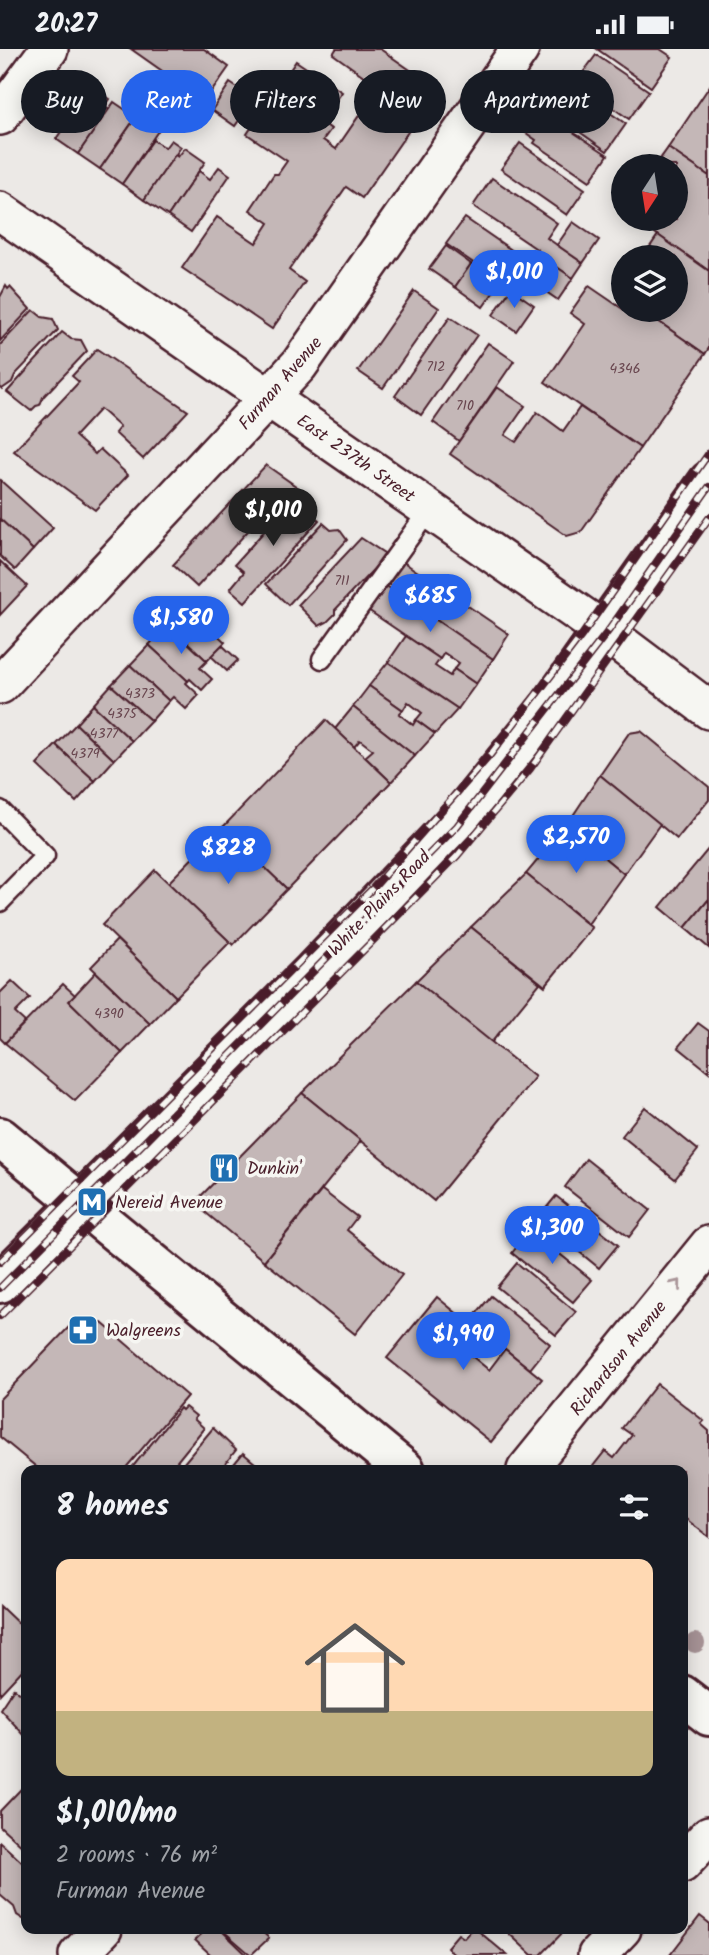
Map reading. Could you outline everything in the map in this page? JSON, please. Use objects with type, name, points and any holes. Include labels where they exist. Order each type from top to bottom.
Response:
[{"type":"main road","name":"White Plains Road","points":[[0,1283],[427,854],[507,762],[604,631],[709,481]]},
{"type":"main road","points":[[0,1137],[399,1465]]},
{"type":"main road","points":[[688,1700],[709,1716]]},
{"type":"street","points":[[0,116],[49,49]]},
{"type":"street","name":"Furman Avenue","points":[[0,685],[270,398],[313,347],[520,49]]},
{"type":"street","name":"East 237th Street","points":[[0,211],[604,631],[709,709]]},
{"type":"street","name":"Richardson Avenue","points":[[530,1465],[709,1245]]},
{"type":"street","points":[[688,1858],[709,1835]]},
{"type":"street","points":[[78,1955],[98,1934]]},
{"type":"street","points":[[597,1955],[617,1934]]},
{"type":"lane","points":[[322,659],[429,510]]},
{"type":"lane","points":[[0,810],[45,856],[0,902]]},
{"type":"building","points":[[131,49],[204,49],[229,67],[216,85],[216,70],[161,70]]},
{"type":"building","points":[[336,49],[380,49],[410,70],[355,70],[333,54]]},
{"type":"building","points":[[597,49],[660,49],[672,57],[651,87]]},
{"type":"building","points":[[596,55],[649,91],[629,119],[614,109],[614,70],[585,70]]},
{"type":"building","points":[[296,61],[309,70],[290,70]]},
{"type":"building","points":[[230,83],[230,123],[216,113],[216,104]]},
{"type":"building","points":[[709,87],[709,176],[688,162],[688,154],[677,154],[668,148]]},
{"type":"building","points":[[114,102],[121,107],[121,133],[125,133],[100,169],[78,154],[93,133],[107,133],[107,112]]},
{"type":"building","points":[[614,116],[626,124],[607,151],[581,133],[614,133]]},
{"type":"building","points":[[354,123],[354,133],[407,133],[362,198],[346,187],[289,270],[305,282],[272,329],[182,268],[217,217],[256,243],[269,223],[250,210],[274,174],[278,174],[287,161],[247,134],[328,133],[323,140],[336,149]]},
{"type":"building","points":[[60,133],[93,133],[78,154],[56,139]]},
{"type":"building","points":[[125,133],[157,133],[122,184],[100,169]]},
{"type":"building","points":[[526,133],[574,133],[608,155],[590,181],[534,143],[536,140]]},
{"type":"building","points":[[153,140],[165,148],[171,140],[181,147],[144,200],[122,184]]},
{"type":"building","points":[[520,143],[585,189],[567,215],[501,169]]},
{"type":"building","points":[[185,148],[205,162],[168,216],[144,200],[175,155],[178,157]]},
{"type":"building","points":[[668,148],[677,154],[664,154]]},
{"type":"building","points":[[688,162],[709,176],[709,271],[688,256],[688,245],[672,245],[652,231],[688,231]]},
{"type":"building","points":[[219,167],[230,175],[191,232],[168,216],[199,171],[210,179]]},
{"type":"building","points":[[492,178],[557,223],[547,238],[583,263],[573,278],[536,253],[538,250],[473,206]]},
{"type":"building","points":[[465,218],[529,262],[536,253],[573,278],[558,300],[533,283],[529,290],[516,281],[511,289],[446,244]]},
{"type":"building","points":[[573,222],[599,240],[583,263],[557,245]]},
{"type":"building","points":[[658,235],[672,245],[651,245]]},
{"type":"building","points":[[446,246],[471,264],[455,287],[429,269]]},
{"type":"building","points":[[688,256],[709,271],[709,348],[705,354],[659,322],[688,322]]},
{"type":"building","points":[[471,264],[500,283],[483,307],[455,287]]},
{"type":"building","points":[[6,286],[30,309],[0,341],[0,297]]},
{"type":"building","points":[[589,286],[611,301],[611,322],[659,322],[705,354],[640,448],[545,382],[585,324],[570,313]]},
{"type":"building","points":[[511,289],[534,305],[516,331],[493,315]]},
{"type":"building","points":[[414,291],[439,308],[383,388],[358,371]]},
{"type":"building","points":[[33,310],[42,317],[53,319],[58,330],[15,375],[12,382],[2,389],[0,345]]},
{"type":"building","points":[[450,317],[477,335],[421,415],[395,396]]},
{"type":"building","points":[[62,332],[71,339],[81,340],[87,351],[43,397],[40,405],[31,411],[7,392]]},
{"type":"building","points":[[488,343],[514,361],[459,441],[433,422]]},
{"type":"building","points":[[97,349],[188,411],[143,459],[115,433],[120,427],[100,409],[75,436],[95,454],[100,449],[128,475],[95,510],[14,451],[79,382],[72,376]]},
{"type":"building","points":[[497,387],[525,406],[505,435],[516,442],[537,412],[563,431],[580,407],[640,448],[581,532],[567,536],[450,454]]},
{"type":"building","points":[[266,465],[300,489],[275,518],[267,510],[197,587],[173,565]]},
{"type":"building","points":[[0,480],[53,528],[33,550],[0,519]]},
{"type":"building","points":[[291,501],[294,504],[301,503],[319,520],[245,602],[230,589],[244,572],[235,564]]},
{"type":"building","points":[[0,519],[33,550],[15,570],[0,556]]},
{"type":"building","points":[[323,523],[331,530],[339,529],[347,540],[288,605],[266,584]]},
{"type":"building","points":[[361,538],[387,555],[335,610],[335,614],[319,626],[298,605]]},
{"type":"building","points":[[0,561],[27,586],[0,615]]},
{"type":"building","points":[[402,561],[509,634],[493,659],[385,581]]},
{"type":"building","points":[[385,585],[493,659],[476,684],[454,669],[459,663],[444,653],[440,659],[368,610]]},
{"type":"building","points":[[186,605],[225,642],[207,661],[168,624]]},
{"type":"building","points":[[168,624],[207,661],[200,668],[212,679],[202,690],[190,679],[188,681],[149,645]]},
{"type":"building","points":[[406,636],[440,659],[435,666],[450,676],[454,669],[476,684],[458,709],[388,662]]},
{"type":"building","points":[[149,645],[188,681],[186,683],[199,695],[186,709],[173,697],[169,701],[130,665]]},
{"type":"building","points":[[222,645],[238,660],[227,671],[211,656]]},
{"type":"building","points":[[388,662],[458,709],[435,734],[416,720],[422,713],[408,702],[403,710],[369,686]]},
{"type":"building","points":[[130,665],[169,701],[151,721],[111,685]]},
{"type":"building","points":[[111,685],[151,721],[132,741],[93,705]]},
{"type":"building","points":[[369,686],[403,710],[399,714],[413,725],[416,720],[435,734],[415,756],[353,707]]},
{"type":"building","points":[[93,705],[132,741],[114,760],[76,724]]},
{"type":"building","points":[[353,707],[415,756],[391,782],[365,757],[373,750],[360,740],[354,747],[335,729]]},
{"type":"building","points":[[326,720],[391,782],[287,889],[223,827]]},
{"type":"building","points":[[76,724],[114,760],[95,781],[56,745]]},
{"type":"building","points":[[641,731],[709,787],[709,800],[677,839],[600,775],[629,733]]},
{"type":"building","points":[[56,745],[95,781],[76,802],[37,765]]},
{"type":"building","points":[[600,775],[660,824],[624,874],[566,826]]},
{"type":"building","points":[[566,826],[624,874],[588,924],[526,874]]},
{"type":"building","points":[[223,827],[287,889],[233,945],[168,883]]},
{"type":"building","points":[[709,848],[709,899],[685,928],[660,907]]},
{"type":"building","points":[[155,870],[230,942],[176,997],[102,925]]},
{"type":"building","points":[[526,874],[592,928],[545,986],[471,927]]},
{"type":"building","points":[[709,899],[709,948],[685,928]]},
{"type":"building","points":[[471,927],[540,983],[491,1043],[416,981]]},
{"type":"building","points":[[117,940],[176,997],[150,1024],[91,967]]},
{"type":"building","points":[[96,972],[150,1024],[122,1053],[69,1001]]},
{"type":"building","points":[[12,981],[30,998],[15,1013],[25,1022],[5,1043],[0,1038],[0,993]]},
{"type":"building","points":[[416,981],[535,1077],[434,1201],[302,1093]]},
{"type":"building","points":[[63,984],[75,995],[69,1001],[122,1053],[75,1101],[5,1043]]},
{"type":"building","points":[[698,1023],[709,1031],[709,1072],[678,1047]]},
{"type":"building","points":[[302,1093],[361,1141],[264,1261],[194,1203]]},
{"type":"building","points":[[645,1107],[698,1150],[675,1179],[622,1136]]},
{"type":"building","points":[[586,1159],[650,1210],[629,1237],[565,1187]]},
{"type":"building","points":[[322,1190],[357,1217],[347,1230],[402,1275],[355,1334],[264,1261]]},
{"type":"building","points":[[556,1196],[618,1245],[599,1268],[538,1218]]},
{"type":"building","points":[[530,1230],[592,1280],[573,1302],[512,1253]]},
{"type":"building","points":[[517,1263],[576,1312],[556,1335],[497,1287]]},
{"type":"building","points":[[491,1296],[550,1344],[530,1369],[470,1321]]},
{"type":"building","points":[[437,1297],[466,1321],[451,1339],[489,1370],[505,1349],[542,1379],[491,1442],[387,1358]]},
{"type":"building","points":[[102,1323],[187,1396],[128,1465],[34,1465],[0,1437],[0,1399],[69,1327]]},
{"type":"building","points":[[657,1384],[704,1421],[701,1424],[709,1431],[709,1537],[688,1521],[688,1465],[594,1465],[605,1451],[614,1458],[632,1435],[622,1428]]},
{"type":"building","points":[[185,1407],[196,1416],[194,1419],[204,1428],[174,1465],[134,1465],[180,1408],[182,1410]]},
{"type":"building","points":[[213,1428],[236,1450],[224,1465],[182,1465]]},
{"type":"building","points":[[243,1453],[256,1464],[255,1465],[233,1465]]},
{"type":"building","points":[[0,1606],[21,1626],[21,1671],[0,1694]]},
{"type":"building","points":[[14,1688],[21,1694],[21,1732],[0,1709]]},
{"type":"building","points":[[21,1789],[21,1845],[0,1826],[0,1811]]},
{"type":"building","points":[[0,1842],[21,1861],[21,1918],[14,1907],[0,1895]]},
{"type":"building","points":[[700,1916],[709,1923],[709,1955],[670,1955]]},
{"type":"building","points":[[202,1934],[225,1934],[247,1955],[211,1955],[195,1940]]},
{"type":"building","points":[[227,1934],[265,1934],[269,1938],[251,1955]]},
{"type":"building","points":[[458,1934],[464,1938],[468,1934],[482,1934],[507,1955],[454,1955],[447,1947]]},
{"type":"building","points":[[509,1934],[561,1934],[541,1955],[532,1955]]},
{"type":"railway","points":[[0,1262],[373,888],[490,755],[582,635],[709,453]]},
{"type":"railway","points":[[0,1288],[457,826],[609,630],[709,487]]},
{"type":"railway","points":[[0,1316],[457,856],[530,769],[709,518]]},
{"type":"place","name":"Dunkin'","points":[[224,1168]]},
{"type":"place","name":"Nereid Avenue","points":[[92,1202]]},
{"type":"place","name":"Walgreens","points":[[83,1330]]}]
